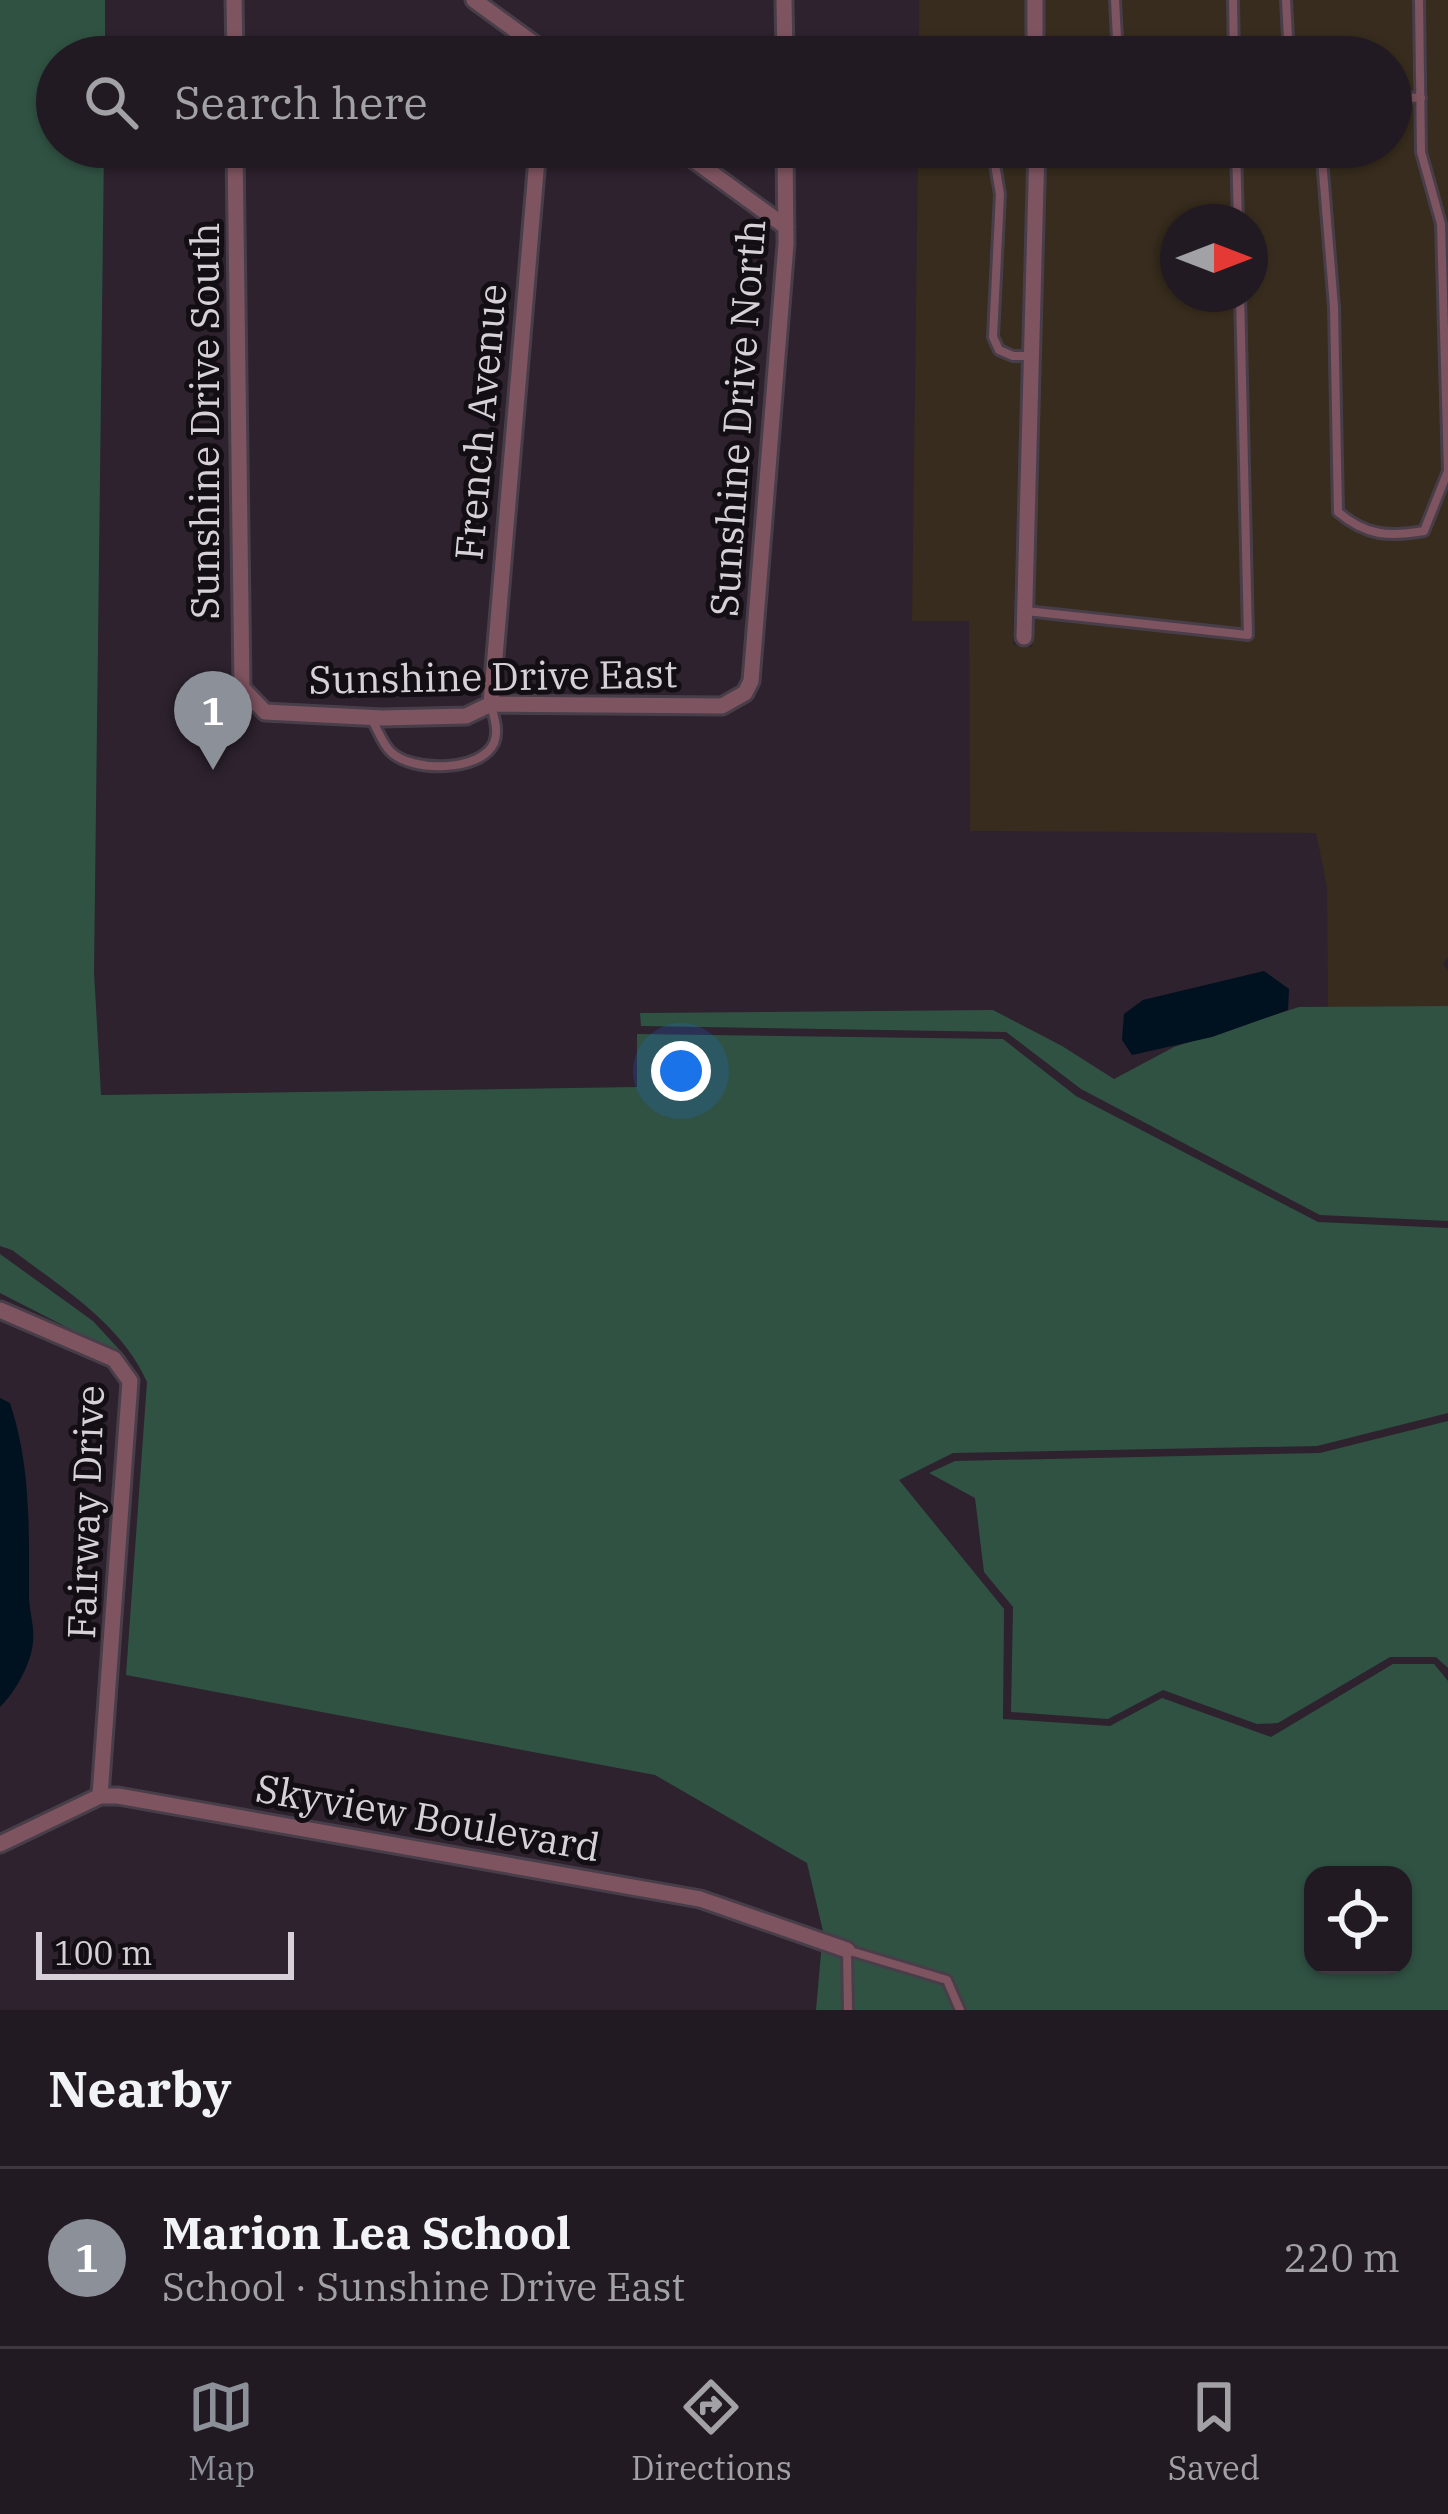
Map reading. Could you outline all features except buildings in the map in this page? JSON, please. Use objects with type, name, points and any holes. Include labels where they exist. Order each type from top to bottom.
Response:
[{"type":"street","points":[[234,0],[235,36]]},
{"type":"street","points":[[474,0],[523,36]]},
{"type":"street","points":[[784,0],[784,36]]},
{"type":"street","points":[[1035,0],[1035,36]]},
{"type":"street","name":"Sunshine Drive South","points":[[235,168],[238,657],[245,693]]},
{"type":"street","name":"French Avenue","points":[[490,704],[536,168]]},
{"type":"street","points":[[705,168],[786,227]]},
{"type":"street","name":"Sunshine Drive North","points":[[745,693],[751,681],[786,227],[785,168]]},
{"type":"street","points":[[1024,637],[1037,168]]},
{"type":"street","name":"Sunshine Drive East","points":[[245,693],[265,712],[371,718],[466,716],[490,704],[722,706],[745,693]]},
{"type":"street","name":"Fairway Drive","points":[[0,1310],[114,1359],[130,1381],[100,1796]]},
{"type":"street","points":[[0,1844],[100,1796]]},
{"type":"street","name":"Skyview Boulevard","points":[[100,1796],[700,1899],[847,1950]]},
{"type":"lane","points":[[1114,0],[1117,36]]},
{"type":"lane","points":[[1232,0],[1233,36]]},
{"type":"lane","points":[[1286,0],[1288,36]]},
{"type":"lane","points":[[1324,168],[1334,307],[1338,512],[1360,530],[1392,537],[1424,531],[1448,470],[1441,224],[1421,152],[1419,0]]},
{"type":"lane","points":[[1412,98],[1421,98]]},
{"type":"lane","points":[[996,168],[1000,194],[993,337],[999,350],[1033,356]]},
{"type":"lane","points":[[1237,168],[1238,204]]},
{"type":"lane","points":[[1025,611],[1248,635],[1240,312]]},
{"type":"lane","points":[[371,718],[391,753],[423,767],[464,764],[491,750],[497,736],[490,704]]},
{"type":"lane","points":[[848,2010],[847,1950],[947,1980],[960,2010]]},
{"type":"shaded area","points":[[919,0],[1025,0],[1025,36],[919,36]]},
{"type":"shaded area","points":[[1045,0],[1448,0],[1448,957],[1443,964],[1448,970],[1448,1006],[1328,1007],[1327,887],[1316,833],[970,831],[969,621],[912,621],[918,168],[1026,168],[1013,645],[1032,647],[1046,168],[1412,168],[1412,36],[1045,36]]},
{"type":"green space","points":[[0,0],[105,0],[105,36],[36,36],[36,168],[104,168],[94,972],[101,1095],[637,1087],[637,1034],[1003,1039],[1076,1096],[1318,1222],[1448,1228],[1448,1413],[1317,1446],[953,1453],[899,1480],[1004,1609],[1003,1719],[1110,1726],[1162,1698],[1271,1737],[1393,1664],[1434,1664],[1448,1681],[1448,2010],[816,2010],[823,1931],[807,1863],[655,1775],[126,1675],[147,1382],[106,1324],[51,1278],[0,1246]]},
{"type":"green space","points":[[1448,1006],[1448,1221],[1320,1215],[1081,1089],[1006,1032],[641,1026],[640,1013],[993,1010],[1114,1079],[1174,1047],[1299,1007]]},
{"type":"green space","points":[[0,1254],[93,1321],[127,1358],[0,1293]]},
{"type":"green space","points":[[1448,1421],[1448,1668],[1436,1657],[1390,1657],[1278,1723],[1257,1724],[1163,1690],[1108,1719],[1011,1712],[1013,1607],[984,1572],[975,1498],[929,1473],[955,1461],[1320,1453]]},
{"type":"water","points":[[1264,971],[1289,989],[1288,1010],[1212,1037],[1132,1055],[1122,1040],[1124,1014],[1143,1000]]},
{"type":"water","points":[[0,1398],[10,1403],[25,1474],[33,1636],[26,1668],[0,1707]]},
{"type":"place","name":"Marion Lea School","points":[[213,770]]}]
